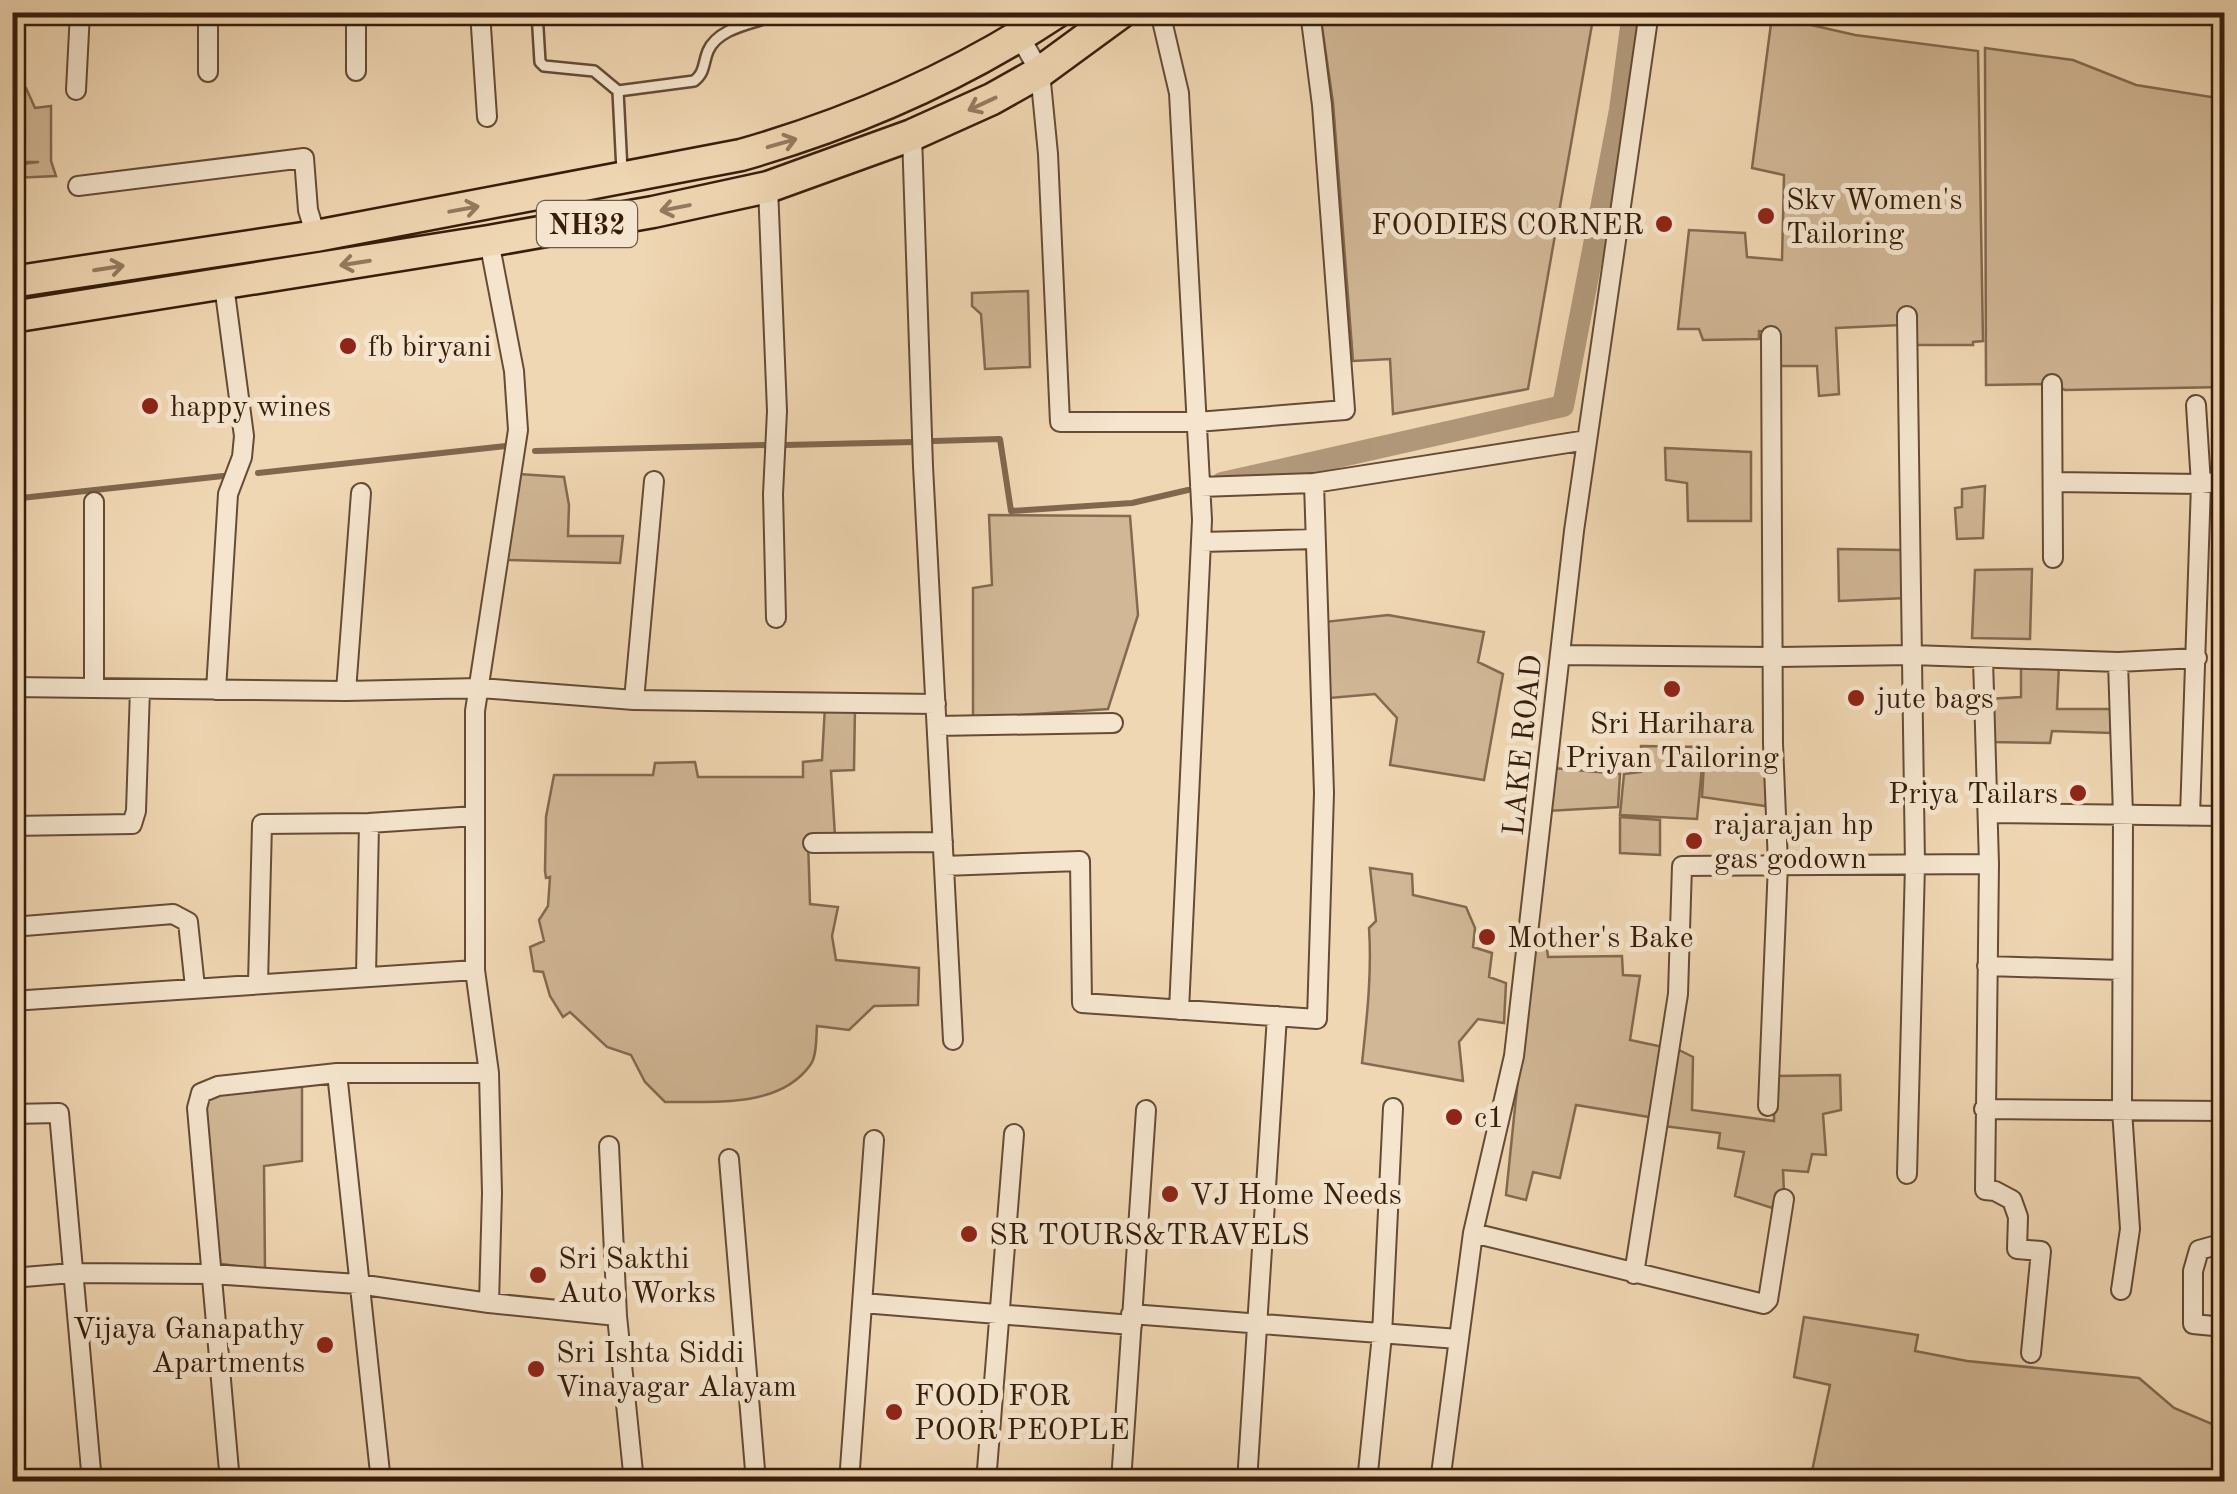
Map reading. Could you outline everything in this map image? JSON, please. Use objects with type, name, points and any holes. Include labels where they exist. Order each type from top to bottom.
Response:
[{"type":"highway","name":"NH32","points":[[12,282],[316,236],[741,155],[808,136],[896,101],[1020,37],[1057,12]]},
{"type":"highway","name":"NH32","points":[[12,317],[489,241],[768,187],[912,135],[992,100],[1040,72],[1122,12]]},
{"type":"street","points":[[76,90],[80,12]]},
{"type":"street","points":[[208,12],[208,72]]},
{"type":"street","points":[[356,12],[356,70]]},
{"type":"street","points":[[480,12],[487,117]]},
{"type":"street","points":[[1160,12],[1178,93],[1200,487],[1201,542],[1179,1010]]},
{"type":"street","points":[[1020,37],[1040,72],[1048,154],[1060,422],[1196,422],[1344,410],[1322,105],[1310,12]]},
{"type":"street","name":"LAKE ROAD","points":[[1440,1482],[1474,1234],[1514,1056],[1587,440],[1649,12]]},
{"type":"street","points":[[912,135],[923,466],[953,1040]]},
{"type":"street","points":[[78,186],[304,158],[308,210],[316,236]]},
{"type":"street","points":[[768,187],[776,411],[776,618]]},
{"type":"street","points":[[489,241],[514,371],[518,430],[475,711],[476,970],[490,1073],[489,1303]]},
{"type":"street","points":[[216,690],[228,494],[242,457],[244,436],[224,285]]},
{"type":"street","points":[[1907,316],[1915,865],[1907,1174]]},
{"type":"street","points":[[1768,1106],[1778,864],[1772,657],[1771,336]]},
{"type":"street","points":[[2052,384],[2054,558]]},
{"type":"street","points":[[2190,816],[2201,484],[2196,404]]},
{"type":"street","points":[[1200,487],[1314,483],[1587,440]]},
{"type":"street","points":[[2055,482],[2201,484],[2224,480]]},
{"type":"street","points":[[634,700],[654,481]]},
{"type":"street","points":[[944,866],[1080,861],[1082,1002],[1317,1019],[1324,794],[1314,483]]},
{"type":"street","points":[[346,692],[361,492]]},
{"type":"street","points":[[94,502],[94,688]]},
{"type":"street","points":[[1201,542],[1316,539]]},
{"type":"street","points":[[1560,655],[1912,654],[2118,662],[2197,658]]},
{"type":"street","points":[[1983,659],[1989,864],[1985,1190],[2012,1200],[2018,1218],[2017,1249],[2041,1251],[2031,1353]]},
{"type":"street","points":[[2118,662],[2123,815],[2122,1110],[2130,1229],[2121,1290]]},
{"type":"street","points":[[12,687],[346,692],[480,688],[634,700],[936,704]]},
{"type":"street","points":[[12,826],[132,824],[136,810],[140,689]]},
{"type":"street","points":[[937,726],[1113,723]]},
{"type":"street","points":[[1988,814],[2224,816]]},
{"type":"street","points":[[258,983],[262,824],[370,824],[476,816]]},
{"type":"street","points":[[366,975],[370,824]]},
{"type":"street","points":[[813,843],[943,842]]},
{"type":"street","points":[[1634,1274],[1678,994],[1682,866],[1989,864]]},
{"type":"street","points":[[12,927],[173,914],[182,917],[188,922],[195,988]]},
{"type":"street","points":[[1987,966],[2122,970]]},
{"type":"street","points":[[12,1001],[476,970]]},
{"type":"street","points":[[1247,1482],[1277,1016]]},
{"type":"street","points":[[230,1482],[197,1108],[200,1094],[218,1086],[337,1073],[490,1073]]},
{"type":"street","points":[[337,1073],[380,1482]]},
{"type":"street","points":[[1366,1482],[1382,1335],[1393,1108]]},
{"type":"street","points":[[1984,1108],[2224,1111]]},
{"type":"street","points":[[1121,1482],[1146,1110]]},
{"type":"street","points":[[12,1114],[59,1114],[92,1482]]},
{"type":"street","points":[[986,1482],[1014,1134]]},
{"type":"street","points":[[849,1482],[874,1140]]},
{"type":"street","points":[[609,1146],[616,1316],[634,1482]]},
{"type":"street","points":[[729,1159],[756,1482]]},
{"type":"street","points":[[1474,1234],[1764,1304],[1768,1300],[1784,1200]]},
{"type":"street","points":[[2224,1243],[2199,1250],[2194,1271],[2193,1324],[2224,1327]]},
{"type":"street","points":[[12,1278],[72,1273],[211,1274],[358,1284],[616,1316]]},
{"type":"street","points":[[863,1303],[1458,1339]]},
{"type":"lane","points":[[537,12],[540,62],[544,66],[594,71],[618,91],[623,180]]},
{"type":"lane","points":[[618,91],[694,81],[701,76],[709,47],[721,34],[773,16],[774,12]]},
{"type":"shaded area","points":[[1320,13],[1594,13],[1528,389],[1393,414],[1390,359],[1353,361],[1333,103]]},
{"type":"shaded area","points":[[1772,16],[1855,35],[1978,51],[1983,341],[1973,345],[1911,345],[1901,325],[1836,328],[1839,394],[1819,396],[1817,366],[1776,366],[1773,332],[1759,331],[1759,339],[1703,340],[1699,329],[1678,329],[1689,230],[1745,233],[1747,257],[1782,260],[1784,175],[1752,168]]},
{"type":"shaded area","points":[[1985,48],[2073,60],[2136,85],[2224,99],[2224,387],[2065,390],[2052,384],[1986,385]]},
{"type":"shaded area","points":[[26,88],[35,108],[51,106],[51,161],[56,176],[13,178],[13,165],[39,162],[13,162],[13,89]]},
{"type":"shaded area","points":[[1028,291],[1030,367],[985,369],[981,314],[972,306],[972,293]]},
{"type":"shaded area","points":[[1665,448],[1751,452],[1751,521],[1688,521],[1687,483],[1666,480]]},
{"type":"shaded area","points":[[518,474],[564,477],[569,505],[568,536],[623,536],[620,563],[506,560]]},
{"type":"shaded area","points":[[1985,486],[1983,538],[1957,539],[1955,508],[1962,507],[1962,489]]},
{"type":"shaded area","points":[[989,515],[1130,516],[1138,615],[1108,709],[973,718],[973,588],[992,585]]},
{"type":"shaded area","points":[[1838,549],[1902,550],[1906,598],[1839,601]]},
{"type":"shaded area","points":[[2032,569],[2030,639],[1972,638],[1975,570]]},
{"type":"shaded area","points":[[1388,615],[1484,632],[1478,662],[1503,674],[1484,780],[1390,765],[1397,718],[1375,694],[1330,698],[1324,622]]},
{"type":"shaded area","points":[[2021,663],[2059,664],[2057,709],[2110,709],[2111,733],[2052,731],[2050,743],[1990,742],[1987,699],[2021,697]]},
{"type":"shaded area","points":[[825,706],[855,706],[854,770],[831,771],[835,836],[808,840],[810,904],[838,907],[832,936],[836,960],[919,968],[918,1005],[874,1006],[849,1030],[817,1026],[811,1064],[798,1079],[764,1096],[665,1102],[645,1082],[631,1055],[607,1047],[570,1012],[563,1017],[550,996],[543,972],[534,971],[530,947],[544,941],[539,920],[548,906],[546,817],[554,775],[653,775],[655,763],[695,762],[698,777],[803,777],[803,762],[822,760]]},
{"type":"shaded area","points":[[1641,746],[1704,747],[1697,819],[1620,815],[1624,774],[1641,772]]},
{"type":"shaded area","points":[[1704,763],[1770,765],[1772,807],[1702,797]]},
{"type":"shaded area","points":[[1553,768],[1620,774],[1618,807],[1547,811]]},
{"type":"shaded area","points":[[1620,817],[1660,820],[1660,855],[1620,853]]},
{"type":"shaded area","points":[[1370,868],[1412,874],[1413,895],[1466,907],[1475,928],[1473,947],[1492,953],[1489,977],[1506,983],[1504,1023],[1478,1019],[1459,1042],[1463,1081],[1362,1063],[1369,928],[1376,921]]},
{"type":"shaded area","points":[[1533,932],[1545,932],[1548,957],[1622,956],[1623,975],[1640,976],[1630,1040],[1663,1047],[1649,1117],[1576,1105],[1560,1178],[1533,1172],[1526,1200],[1506,1195]]},
{"type":"shaded area","points":[[1673,1047],[1693,1057],[1692,1110],[1774,1121],[1775,1076],[1840,1075],[1841,1110],[1823,1114],[1826,1155],[1812,1154],[1808,1172],[1783,1170],[1784,1193],[1776,1193],[1772,1208],[1735,1196],[1744,1152],[1718,1148],[1720,1133],[1663,1126]]},
{"type":"shaded area","points":[[302,1082],[302,1161],[264,1166],[265,1270],[215,1263],[201,1107],[205,1097]]},
{"type":"shaded area","points":[[1804,1317],[1918,1335],[1915,1351],[1967,1361],[2139,1378],[2174,1408],[2224,1429],[2224,1481],[1810,1481],[1830,1385],[1794,1377]]},
{"type":"waterway","points":[[1222,483],[1563,406],[1620,110],[1633,12]]},
{"type":"waterway","points":[[934,441],[1000,439],[1011,511],[1132,503],[1188,490]]},
{"type":"waterway","points":[[785,445],[914,442]]},
{"type":"waterway","points":[[535,451],[767,445]]},
{"type":"waterway","points":[[258,473],[506,446]]},
{"type":"waterway","points":[[12,499],[223,476]]},
{"type":"place","name":"Skv Women's Tailoring","points":[[1766,216]]},
{"type":"place","name":"FOODIES CORNER","points":[[1664,224]]},
{"type":"place","name":"fb biryani","points":[[348,346]]},
{"type":"place","name":"happy wines","points":[[150,406]]},
{"type":"place","name":"Sri Harihara Priyan Tailoring","points":[[1672,689]]},
{"type":"place","name":"jute bags","points":[[1856,698]]},
{"type":"place","name":"Priya Tailars","points":[[2078,793]]},
{"type":"place","name":"rajarajan hp gas godown","points":[[1694,841]]},
{"type":"place","name":"Mother's Bake","points":[[1487,937]]},
{"type":"place","name":"c1","points":[[1454,1117]]},
{"type":"place","name":"VJ Home Needs","points":[[1170,1194]]},
{"type":"place","name":"SR TOURS&TRAVELS","points":[[969,1234]]},
{"type":"place","name":"Sri Sakthi Auto Works","points":[[538,1275]]},
{"type":"place","name":"Vijaya Ganapathy Apartments","points":[[325,1345]]},
{"type":"place","name":"Sri Ishta Siddi Vinayagar Alayam","points":[[536,1369]]},
{"type":"place","name":"FOOD FOR POOR PEOPLE","points":[[894,1412]]}]
